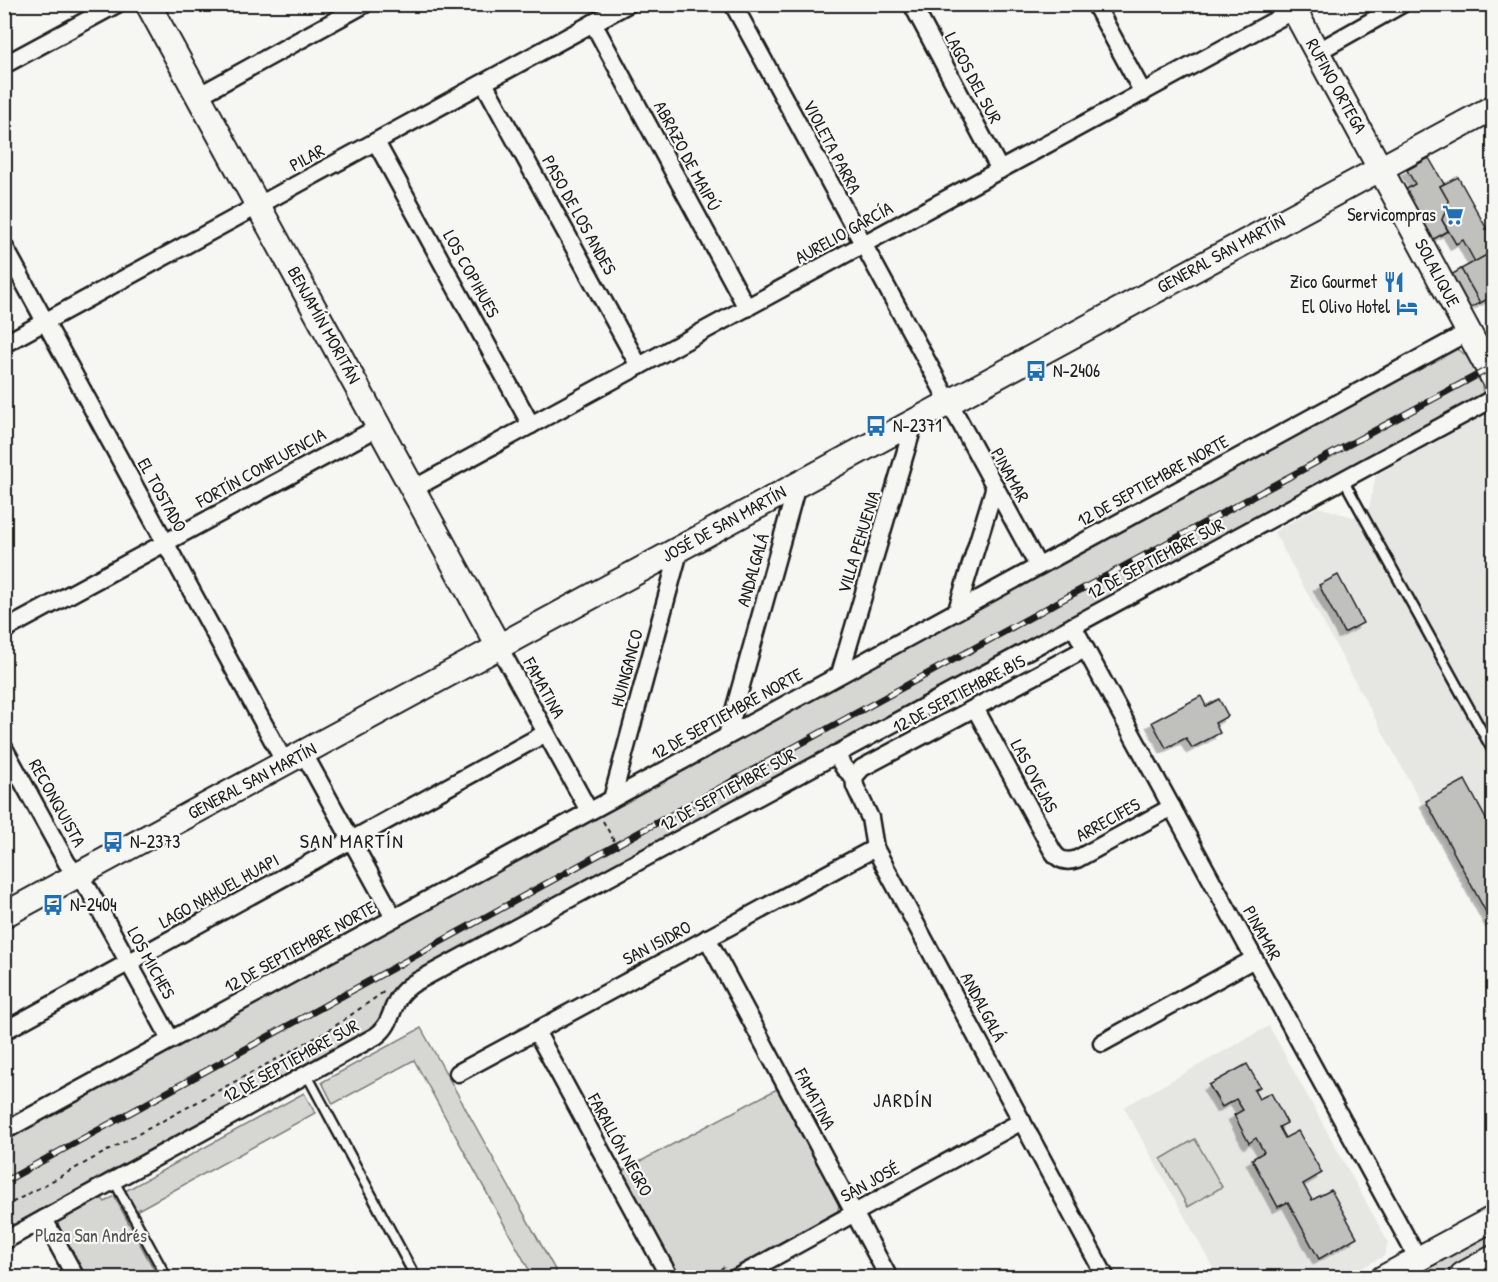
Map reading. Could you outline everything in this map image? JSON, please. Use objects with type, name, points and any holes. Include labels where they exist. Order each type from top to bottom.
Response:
[{"type":"highway","points":[[1465,1278],[1494,1262]]},
{"type":"main road","name":"BENJAMÍN MORITÁN","points":[[148,4],[499,646]]},
{"type":"main road","name":"RUFINO ORTEGA","points":[[1293,7],[1380,168]]},
{"type":"main road","name":"GENERAL SAN MARTÍN","points":[[948,402],[1494,106]]},
{"type":"main road","name":"SOLALIQUE","points":[[1380,168],[1480,339],[1494,379]]},
{"type":"main road","name":"JOSÉ DE SAN MARTÍN","points":[[499,646],[948,402]]},
{"type":"main road","name":"GENERAL SAN MARTÍN","points":[[4,915],[499,646]]},
{"type":"main road","points":[[1383,1278],[1494,1218]]},
{"type":"street","points":[[4,65],[117,4]]},
{"type":"street","points":[[198,96],[365,4]]},
{"type":"street","name":"PILAR","points":[[4,344],[628,4]]},
{"type":"street","name":"VIOLETA PARRA","points":[[733,4],[948,402]]},
{"type":"street","name":"LAGOS DEL SUR","points":[[912,4],[1000,170]]},
{"type":"street","points":[[1095,4],[1143,93]]},
{"type":"street","points":[[1317,52],[1395,6]]},
{"type":"street","name":"AURELIO GARCÍA","points":[[413,489],[1143,93],[1293,7]]},
{"type":"street","name":"ABRAZO DE MAIPÚ","points":[[593,23],[747,308]]},
{"type":"street","name":"PASO DE LOS ANDES","points":[[484,83],[639,366]]},
{"type":"street","name":"LOS COPIHUES","points":[[376,142],[531,425]]},
{"type":"street","name":"EL TOSTADO","points":[[4,246],[165,543],[294,758]]},
{"type":"street","name":"12 DE SEPTIEMBRE NORTE","points":[[4,1131],[1038,566],[1480,339]]},
{"type":"street","name":"12 DE SEPTIEMBRE SUR","points":[[4,1240],[381,1033],[397,999],[409,986],[1494,398]]},
{"type":"street","name":"PINAMAR","points":[[948,402],[1038,566]]},
{"type":"street","name":"VILLA PEHUENIA","points":[[840,674],[915,420]]},
{"type":"street","name":"FORTÍN CONFLUENCIA","points":[[4,630],[379,427]]},
{"type":"street","name":"ANDALGALÁ","points":[[727,736],[797,485]]},
{"type":"street","points":[[957,610],[995,486]]},
{"type":"street","name":"HUINGANCO","points":[[612,799],[680,548]]},
{"type":"street","name":"PINAMAR","points":[[1073,626],[1418,1259]]},
{"type":"street","name":"FAMATINA","points":[[499,646],[589,811]]},
{"type":"street","name":"12 DE SEPTIEMBRE BIS","points":[[854,777],[859,769],[1085,649]]},
{"type":"street","name":"LAS OVEJAS","points":[[975,708],[1052,850],[1061,860]]},
{"type":"street","name":"LAGO NAHUEL HUAPI","points":[[4,1031],[546,733]]},
{"type":"street","name":"RECONQUISTA","points":[[4,748],[64,857],[77,875]]},
{"type":"street","name":"ANDALGALÁ","points":[[836,754],[844,768],[854,777],[855,786],[870,818],[875,848],[1106,1278]]},
{"type":"street","points":[[294,758],[351,840],[394,918]]},
{"type":"street","name":"ARRECIFES","points":[[1061,860],[1077,859],[1172,807]]},
{"type":"street","name":"SAN ISIDRO","points":[[458,1073],[875,848]]},
{"type":"street","name":"LOS MICHES","points":[[77,875],[89,890],[171,1040]]},
{"type":"street","name":"FAMATINA","points":[[707,938],[889,1278]]},
{"type":"street","points":[[1102,1043],[1254,959]]},
{"type":"street","name":"FARALLÓN NEGRO","points":[[536,1031],[670,1278]]},
{"type":"street","name":"SAN JOSÉ","points":[[736,1278],[1022,1121]]},
{"type":"street","points":[[44,1219],[76,1278]]},
{"type":"lane","points":[[1343,479],[1490,737],[1494,753]]},
{"type":"lane","points":[[307,1075],[416,1278]]},
{"type":"lane","points":[[114,1181],[167,1278]]},
{"type":"path","points":[[589,811],[600,816],[620,852]]},
{"type":"path","points":[[4,1207],[336,1026],[384,991]]},
{"type":"shaded area","points":[[1481,417],[1494,422],[1493,935],[1274,532],[1318,507],[1353,517],[1369,508],[1376,475]]},
{"type":"shaded area","points":[[1269,1026],[1388,1242],[1384,1256],[1344,1277],[1218,1277],[1124,1107]]},
{"type":"green space","points":[[1456,349],[1466,356],[1479,376],[1483,390],[1482,396],[407,983],[376,1028],[5,1233],[5,1141]]},
{"type":"green space","points":[[421,1028],[559,1277],[533,1277],[414,1060],[333,1104],[322,1082]]},
{"type":"green space","points":[[777,1089],[837,1199],[839,1208],[837,1213],[831,1219],[723,1277],[680,1277],[622,1171]]},
{"type":"green space","points":[[304,1093],[315,1113],[136,1211],[125,1191]]},
{"type":"green space","points":[[1195,1139],[1222,1187],[1188,1207],[1161,1159]]},
{"type":"green space","name":"Plaza San Andrés","points":[[114,1196],[158,1277],[81,1277],[55,1225],[101,1197],[105,1202]]},
{"type":"green space","points":[[1493,1226],[1493,1245],[1435,1277],[1398,1278]]},
{"type":"building","points":[[1429,158],[1444,184],[1440,186],[1449,202],[1442,220],[1448,231],[1432,240],[1405,190],[1415,184],[1407,170]]},
{"type":"building","points":[[1458,177],[1494,242],[1494,251],[1475,262],[1463,240],[1456,244],[1442,220],[1449,202],[1440,186]]},
{"type":"building","points":[[1494,251],[1494,296],[1480,303],[1461,269]]},
{"type":"building","points":[[1461,269],[1480,303],[1469,309],[1451,275]]},
{"type":"building","points":[[1338,575],[1363,623],[1344,633],[1319,585]]},
{"type":"building","points":[[1201,696],[1206,706],[1219,699],[1228,716],[1215,723],[1220,733],[1192,748],[1186,738],[1166,748],[1152,722]]},
{"type":"building","points":[[1465,780],[1494,834],[1494,927],[1426,801]]},
{"type":"building","points":[[1247,1064],[1260,1087],[1254,1090],[1259,1099],[1271,1093],[1287,1123],[1279,1127],[1285,1138],[1298,1131],[1322,1173],[1303,1184],[1312,1200],[1331,1190],[1357,1237],[1319,1259],[1288,1202],[1278,1207],[1252,1159],[1264,1152],[1256,1138],[1249,1143],[1234,1115],[1243,1110],[1236,1099],[1222,1107],[1209,1085]]},
{"type":"railway","points":[[4,1182],[1058,602],[1494,366]]},
{"type":"place","name":"Servicompras","points":[[1453,215]]},
{"type":"place","name":"Zico Gourmet","points":[[1394,282]]},
{"type":"place","name":"El Olivo Hotel","points":[[1407,307]]},
{"type":"place","name":"N-2406","points":[[1036,371]]},
{"type":"place","name":"N-2371","points":[[876,426]]},
{"type":"place","name":"N-2373","points":[[113,842]]},
{"type":"place","name":"N-2404","points":[[53,905]]},
{"type":"district","name":"SAN MARTÍN","points":[[352,841]]},
{"type":"district","name":"JARDÍN","points":[[903,1100]]}]
